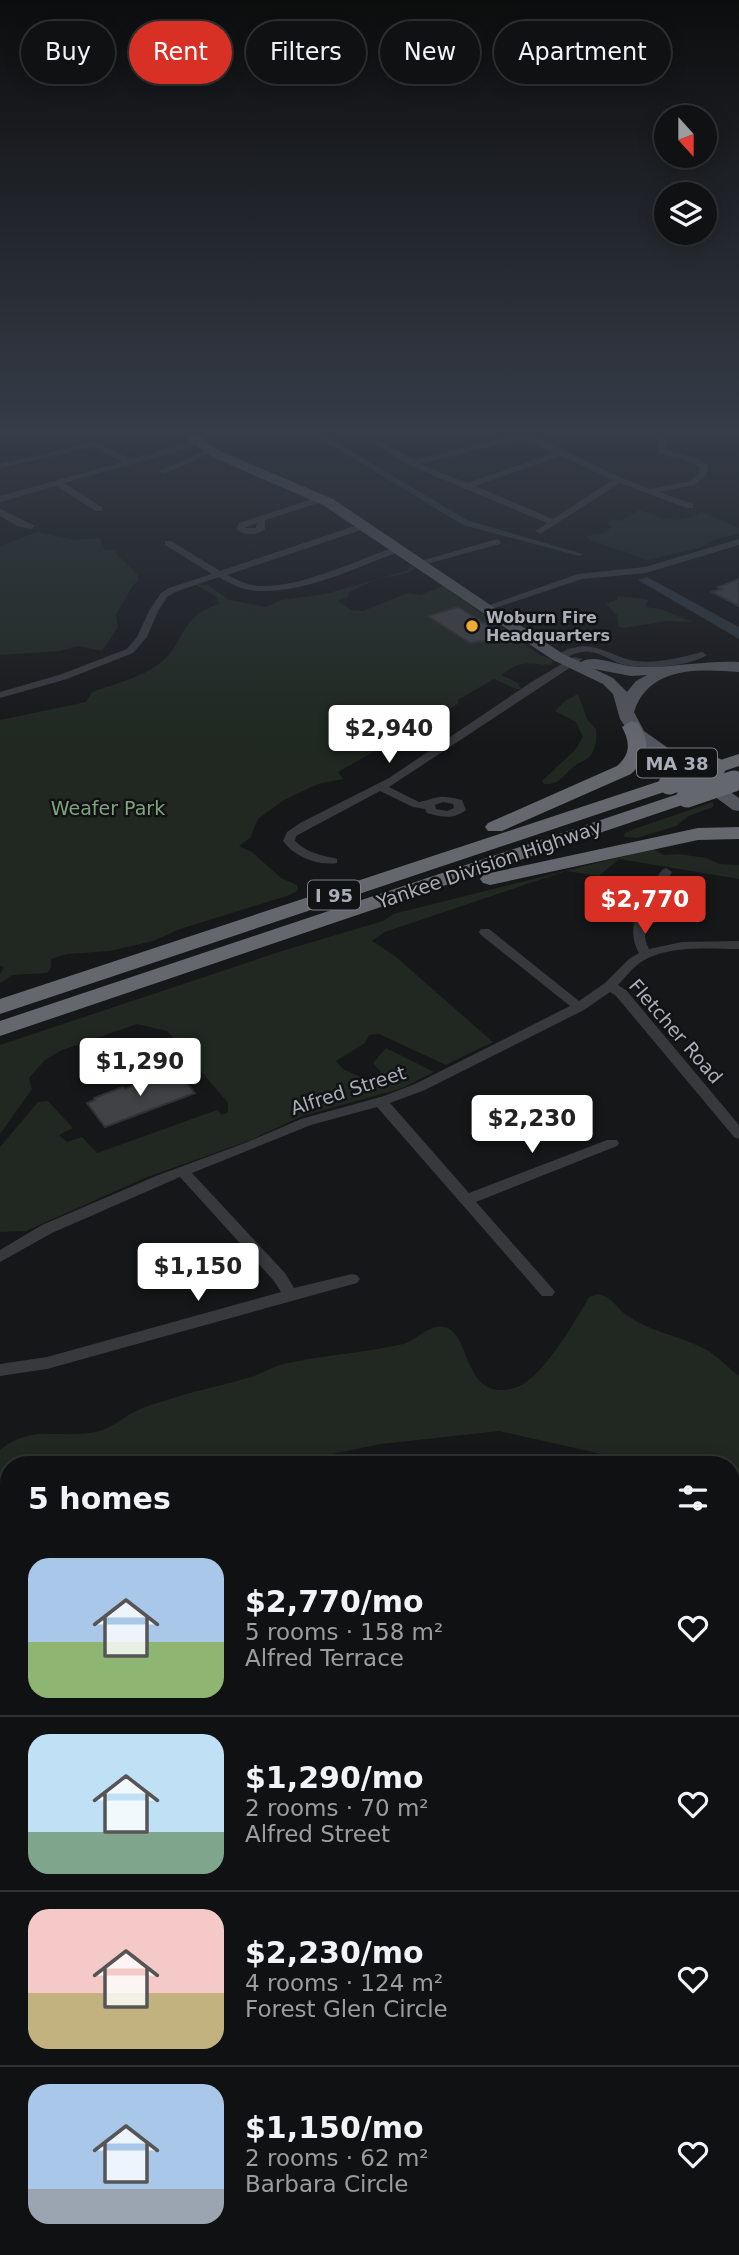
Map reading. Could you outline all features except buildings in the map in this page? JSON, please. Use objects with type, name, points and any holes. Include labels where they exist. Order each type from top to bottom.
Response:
[{"type":"highway","points":[[286,912],[440,850],[618,773],[634,762],[639,751],[637,736],[629,719]]},
{"type":"highway","name":"Yankee Division Highway","points":[[0,1007],[739,760]]},
{"type":"highway","name":"Yankee Division Highway","points":[[0,1030],[736,780]]},
{"type":"highway","points":[[309,925],[552,864],[698,834],[739,833]]},
{"type":"main road","name":"MA 38","points":[[375,533],[486,608],[613,685],[620,693],[629,719],[651,745],[739,806]]},
{"type":"main road","name":"MA 38","points":[[565,657],[631,671],[698,661],[739,667]]},
{"type":"main road","points":[[629,719],[633,694],[645,682],[698,661]]},
{"type":"street","points":[[0,695],[63,677],[130,651],[138,644],[165,594],[342,533]]},
{"type":"street","points":[[419,563],[497,542]]},
{"type":"street","points":[[486,608],[586,574],[626,574],[653,569],[739,542]]},
{"type":"street","points":[[168,543],[250,588],[275,588],[302,582],[398,549]]},
{"type":"street","points":[[333,861],[314,858],[297,849],[289,841],[291,834],[381,788],[565,657]]},
{"type":"street","points":[[381,788],[417,805],[428,806]]},
{"type":"street","points":[[646,954],[639,944],[639,929],[650,900],[666,872]]},
{"type":"street","points":[[485,932],[579,1007]]},
{"type":"street","name":"Alfred Street","points":[[0,1257],[17,1245],[78,1215],[182,1171],[313,1120],[412,1091],[579,1007],[610,986],[633,962],[646,954],[682,946],[739,945]]},
{"type":"street","name":"Fletcher Road","points":[[610,986],[621,993],[739,1134]]},
{"type":"street","points":[[380,1101],[547,1292]]},
{"type":"street","points":[[466,1200],[612,1143]]},
{"type":"street","points":[[182,1171],[278,1275],[289,1295]]},
{"type":"street","points":[[0,1242],[17,1245]]},
{"type":"street","points":[[0,1370],[38,1366],[352,1279]]},
{"type":"green space","points":[[34,533],[43,533],[74,540],[100,538],[105,550],[116,550],[117,555],[138,575],[138,581],[116,615],[118,627],[102,651],[78,646],[60,651],[0,655],[0,546]]},
{"type":"green space","points":[[604,533],[739,533],[713,540],[699,548],[647,560],[590,540],[586,536]]},
{"type":"green space","name":"Weafer Park","points":[[409,565],[416,568],[370,582],[349,592],[348,597],[338,601],[351,610],[363,611],[408,593],[420,595],[443,586],[540,655],[551,659],[553,665],[515,666],[501,675],[518,683],[521,689],[494,679],[458,700],[458,704],[338,772],[343,779],[318,784],[284,800],[258,819],[250,838],[239,846],[252,852],[281,878],[297,885],[298,890],[290,895],[180,929],[153,941],[110,951],[67,954],[51,959],[51,968],[47,973],[13,975],[0,983],[0,974],[4,967],[0,966],[0,720],[86,702],[92,692],[152,669],[168,656],[196,616],[219,604],[217,597],[194,584],[208,585],[229,600],[266,607],[281,600],[326,594],[408,570]]},
{"type":"green space","points":[[618,596],[648,600],[646,607],[660,609],[693,622],[667,621],[619,627],[617,615],[606,604],[617,600]]},
{"type":"green space","points":[[578,694],[587,719],[596,729],[594,750],[558,781],[544,784],[542,781],[575,750],[583,737],[576,722],[555,711],[566,700]]},
{"type":"green space","points":[[713,802],[713,807],[689,816],[676,826],[637,838],[624,837],[625,833],[634,829]]},
{"type":"green space","points":[[653,849],[664,855],[679,854],[706,858],[719,864],[739,865],[739,879],[619,859],[599,876],[566,871],[385,932],[372,941],[395,956],[493,1042],[446,1065],[379,1034],[369,1035],[365,1043],[336,1061],[343,1069],[367,1080],[381,1072],[373,1063],[386,1048],[434,1072],[400,1089],[302,1116],[251,1140],[145,1178],[26,1231],[0,1232],[0,1147],[38,1102],[48,1101],[73,1128],[59,1135],[67,1142],[82,1137],[97,1153],[217,1110],[222,1115],[228,1112],[228,1103],[167,1031],[137,1024],[62,1050],[45,1060],[29,1078],[32,1089],[0,1134],[0,1045],[282,951],[383,921],[393,914]]},
{"type":"green space","points":[[598,1294],[607,1298],[637,1321],[705,1349],[739,1376],[739,1456],[610,1456],[499,1431],[381,1444],[323,1456],[0,1456],[0,1450],[25,1437],[100,1431],[158,1402],[254,1376],[283,1364],[403,1344],[436,1327],[448,1328],[457,1336],[475,1375],[485,1385],[498,1390],[517,1387],[537,1373],[547,1361],[589,1297]]},
{"type":"shaded area","points":[[647,577],[739,627],[739,639],[638,580]]},
{"type":"waterway","points":[[503,533],[579,554]]},
{"type":"place","name":"Woburn Fire Headquarters","points":[[472,626]]}]
